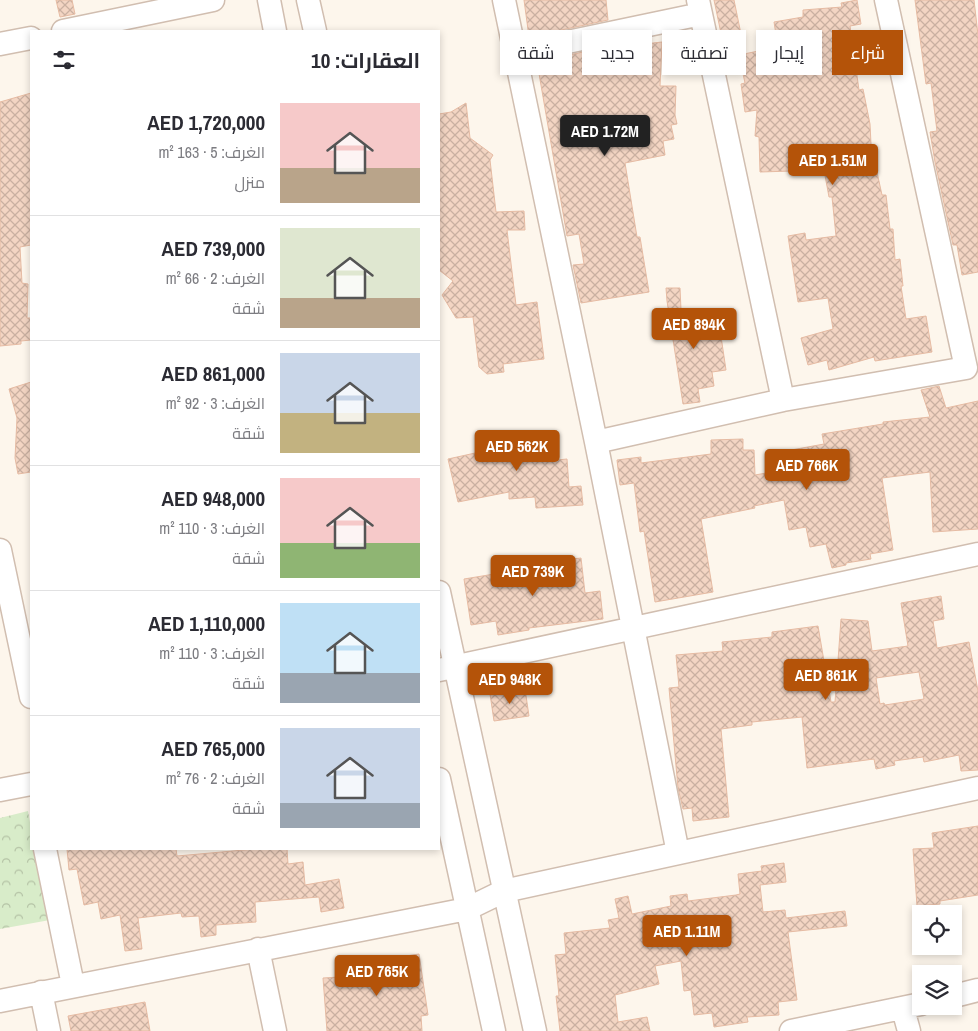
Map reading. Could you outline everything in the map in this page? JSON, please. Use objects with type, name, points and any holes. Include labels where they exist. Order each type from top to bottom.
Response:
[{"type":"street","points":[[72,30],[213,0]]},
{"type":"street","points":[[268,0],[275,30]]},
{"type":"street","points":[[308,0],[315,30]]},
{"type":"street","points":[[504,0],[510,30]]},
{"type":"street","points":[[596,442],[783,400],[972,367],[886,0]]},
{"type":"street","points":[[572,39],[700,7],[783,400]]},
{"type":"street","points":[[0,44],[30,38]]},
{"type":"street","points":[[520,75],[596,442],[678,853]]},
{"type":"street","points":[[0,550],[30,692]]},
{"type":"street","points":[[447,668],[978,554]]},
{"type":"street","points":[[440,602],[447,668],[504,891],[535,1031]]},
{"type":"street","points":[[0,790],[30,784]]},
{"type":"street","points":[[440,784],[494,1031]]},
{"type":"street","points":[[0,1001],[73,985],[467,909],[504,891],[978,788]]},
{"type":"street","points":[[45,850],[73,985]]},
{"type":"street","points":[[258,949],[275,1031]]},
{"type":"street","points":[[962,994],[978,990]]},
{"type":"street","points":[[41,992],[49,1031]]},
{"type":"street","points":[[791,1031],[912,1006],[908,1031]]},
{"type":"green space","points":[[28,811],[30,850],[35,850],[50,920],[0,929],[0,818]]},
{"type":"building","points":[[56,0],[72,0],[75,14],[60,17]]},
{"type":"building","points":[[524,0],[606,0],[608,20],[562,30],[528,30]]},
{"type":"building","points":[[714,0],[734,0],[740,30],[720,30]]},
{"type":"building","points":[[857,0],[861,24],[850,26],[851,30],[832,30],[832,75],[857,75],[859,90],[863,89],[870,124],[872,164],[875,163],[882,195],[886,195],[890,229],[893,229],[895,260],[900,259],[903,286],[901,286],[906,319],[926,316],[932,352],[875,361],[874,357],[829,370],[827,360],[808,365],[801,338],[833,329],[828,298],[798,302],[788,236],[805,233],[806,240],[836,236],[832,197],[829,197],[824,170],[760,172],[759,137],[755,136],[757,110],[745,112],[741,84],[745,83],[743,75],[746,75],[746,54],[756,52],[756,75],[822,75],[822,30],[775,30],[774,22],[803,17],[803,10],[842,7],[841,3]]},
{"type":"building","points":[[915,0],[974,0],[978,35],[978,272],[962,275],[957,245],[953,245],[930,132],[937,131],[931,83],[926,84]]},
{"type":"building","points":[[662,42],[660,86],[676,86],[675,115],[677,124],[671,125],[674,139],[663,141],[665,155],[625,163],[637,237],[640,237],[649,292],[581,303],[573,265],[584,264],[579,234],[567,236],[539,75],[572,75],[572,54],[582,52],[582,75],[652,75],[652,43]]},
{"type":"building","points":[[30,93],[30,245],[20,247],[22,283],[28,284],[27,318],[30,318],[30,340],[21,341],[21,344],[0,346],[0,102]]},
{"type":"building","points":[[466,103],[470,138],[493,155],[490,160],[496,212],[524,211],[525,230],[507,230],[516,305],[537,302],[544,359],[503,364],[504,372],[487,374],[479,367],[473,317],[456,318],[442,295],[453,281],[440,271],[440,114],[451,112]]},
{"type":"building","points":[[666,288],[680,288],[681,310],[685,310],[688,328],[719,323],[726,370],[712,372],[714,386],[698,389],[700,402],[683,404]]},
{"type":"building","points":[[30,382],[30,472],[18,474],[15,458],[17,418],[9,389]]},
{"type":"building","points":[[939,386],[946,408],[978,401],[978,529],[933,532],[930,472],[882,478],[893,550],[870,554],[871,559],[846,563],[846,565],[832,568],[826,544],[810,547],[806,527],[789,530],[784,500],[754,506],[755,508],[701,519],[713,592],[655,602],[644,531],[640,532],[634,483],[620,485],[617,460],[641,457],[641,463],[711,454],[711,440],[743,439],[743,450],[754,450],[755,475],[789,469],[786,451],[824,444],[822,434],[883,424],[883,422],[930,417],[921,390]]},
{"type":"building","points":[[555,431],[557,460],[567,459],[569,487],[581,486],[583,505],[536,508],[535,497],[509,499],[509,492],[458,502],[448,459],[507,446],[506,435]]},
{"type":"building","points":[[581,558],[585,593],[600,591],[603,619],[529,628],[529,630],[498,635],[496,621],[471,625],[464,579],[537,567],[537,563]]},
{"type":"building","points":[[941,596],[944,619],[933,621],[937,648],[969,642],[978,691],[978,770],[961,771],[959,755],[924,762],[923,757],[894,761],[895,765],[876,769],[874,759],[807,768],[802,717],[752,722],[752,725],[721,729],[729,817],[693,821],[692,808],[683,809],[678,788],[669,688],[679,687],[676,655],[723,651],[722,642],[772,637],[772,632],[818,626],[831,702],[835,702],[841,619],[868,621],[872,651],[908,646],[901,603]],"holes":[[[919,672],[924,699],[885,705],[884,703],[880,704],[876,678]]]},
{"type":"building","points":[[525,689],[529,716],[494,721],[490,694]]},
{"type":"building","points":[[978,826],[978,895],[940,901],[940,904],[917,905],[913,849],[934,848],[932,833]]},
{"type":"building","points":[[67,850],[176,850],[177,856],[244,850],[287,850],[288,864],[303,862],[305,885],[339,879],[344,908],[321,912],[319,897],[255,902],[256,922],[216,925],[216,935],[201,937],[199,916],[182,917],[181,913],[138,918],[142,949],[125,951],[120,915],[101,919],[98,902],[84,905],[77,869],[69,870]]},
{"type":"building","points":[[784,863],[786,882],[760,885],[763,912],[785,910],[786,918],[845,911],[847,926],[788,932],[797,1000],[778,1002],[779,1015],[747,1017],[748,1022],[714,1027],[712,1013],[694,1015],[691,990],[684,991],[681,961],[655,966],[659,984],[615,995],[618,1022],[647,1017],[650,1031],[560,1031],[556,996],[559,996],[555,955],[566,954],[564,933],[610,928],[608,920],[619,918],[615,899],[628,896],[632,914],[671,906],[670,896],[687,894],[688,901],[736,895],[740,894],[738,874],[762,871],[761,866]]},
{"type":"building","points":[[419,954],[428,1015],[421,1016],[422,1031],[327,1031],[323,978],[340,977],[339,970],[375,968],[374,961]]},
{"type":"building","points":[[145,1002],[150,1031],[71,1031],[68,1016]]}]
